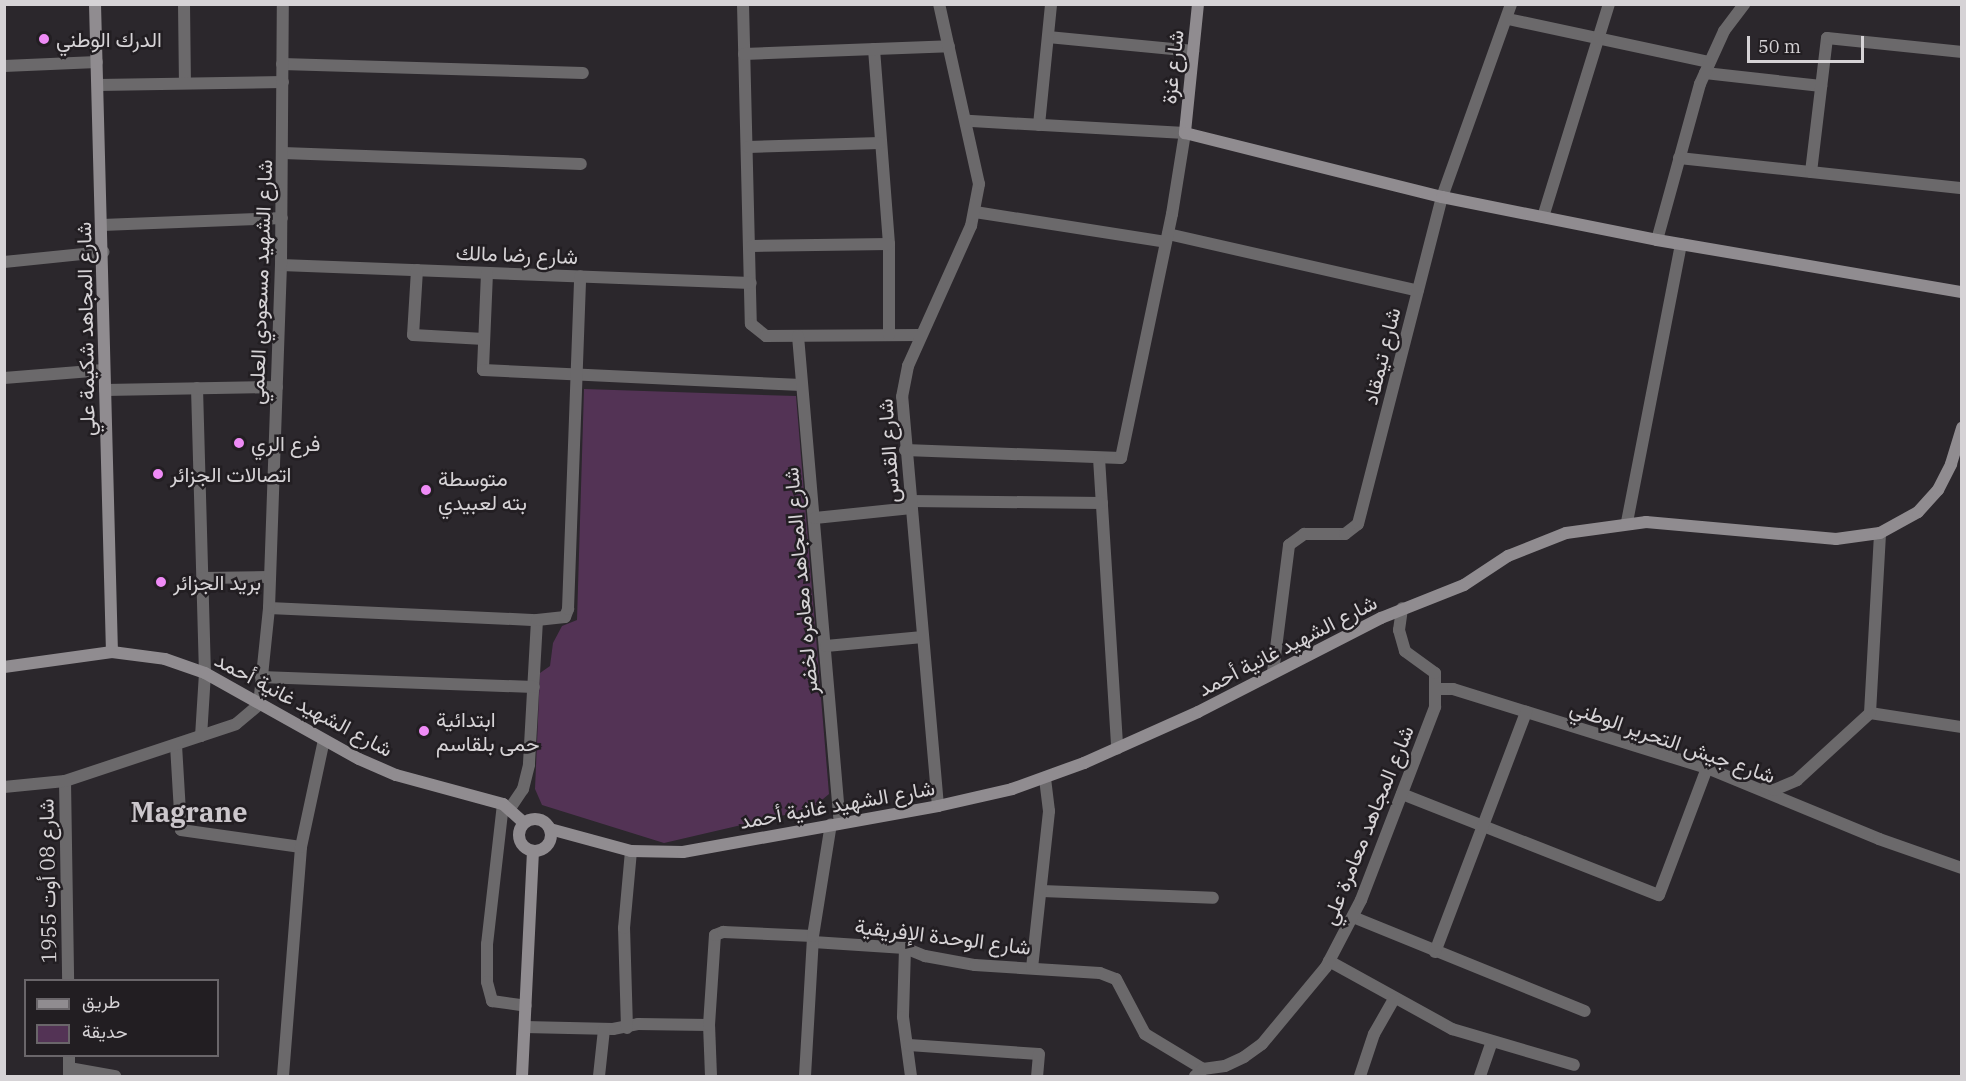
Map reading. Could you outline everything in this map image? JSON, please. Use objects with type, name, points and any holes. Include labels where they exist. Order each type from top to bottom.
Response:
[{"type":"main road","name":"شارع المجاهد شكيمة علي","points":[[95,4],[112,652]]},
{"type":"main road","name":"شارع غزة","points":[[1185,133],[1198,4]]},
{"type":"main road","points":[[1185,133],[1442,197],[1657,240],[1962,292]]},
{"type":"main road","name":"شارع الشهيد غانية أحمد","points":[[550,829],[631,851],[683,852],[938,806],[1045,778],[1198,712],[1402,608],[1464,585],[1508,556],[1546,539],[1627,522],[1665,522],[1836,539],[1880,533],[1906,520],[1938,490],[1951,464],[1962,428]]},
{"type":"main road","name":"شارع الشهيد غانية أحمد","points":[[4,667],[112,652],[165,659],[205,673],[258,705],[324,740],[396,774],[507,806],[540,820]]},
{"type":"main road","points":[[507,806],[525,823]]},
{"type":"main road","points":[[533,851],[521,842],[520,832],[525,823],[540,820],[550,829],[546,846]]},
{"type":"main road","points":[[533,851],[573,837]]},
{"type":"main road","points":[[522,1077],[533,851]]},
{"type":"street","points":[[184,4],[185,83]]},
{"type":"street","name":"شارع الشهيد مسعودي العلمي","points":[[258,705],[269,608],[277,387],[283,153],[282,4]]},
{"type":"street","points":[[743,4],[752,246],[750,318],[755,329],[766,336],[920,335]]},
{"type":"street","name":"شارع القدس","points":[[938,806],[905,450],[904,381],[920,335],[975,212],[978,170],[939,4]]},
{"type":"street","points":[[1039,125],[1051,4]]},
{"type":"street","name":"شارع تيمقاد","points":[[1273,672],[1286,551],[1293,540],[1304,534],[1345,534],[1358,524],[1442,197],[1508,19],[1511,4]]},
{"type":"street","points":[[1543,217],[1609,4]]},
{"type":"street","points":[[1657,240],[1707,67],[1744,4]]},
{"type":"street","points":[[1508,19],[1600,39],[1707,67],[1821,86]]},
{"type":"street","points":[[1048,37],[1193,51]]},
{"type":"street","points":[[1810,172],[1827,38],[1962,52]]},
{"type":"street","points":[[744,54],[949,46]]},
{"type":"street","points":[[874,49],[889,244],[888,335]]},
{"type":"street","points":[[4,66],[97,62]]},
{"type":"street","points":[[282,64],[583,73]]},
{"type":"street","points":[[98,85],[283,82]]},
{"type":"street","points":[[905,450],[1121,458],[1167,238],[1185,133],[967,121]]},
{"type":"street","points":[[748,147],[880,143]]},
{"type":"street","points":[[283,153],[581,164]]},
{"type":"street","points":[[1679,158],[1962,188]]},
{"type":"street","points":[[975,212],[1167,238],[1418,291]]},
{"type":"street","points":[[102,225],[282,218]]},
{"type":"street","points":[[752,246],[889,244]]},
{"type":"street","points":[[1627,522],[1681,244]]},
{"type":"street","points":[[4,262],[103,252]]},
{"type":"street","name":"شارع رضا مالك","points":[[281,265],[751,283]]},
{"type":"street","points":[[417,270],[414,335],[484,339]]},
{"type":"street","points":[[487,273],[483,370],[802,385]]},
{"type":"street","points":[[269,608],[537,620],[565,617],[568,609],[580,276]]},
{"type":"street","name":"شارع المجاهد معامره لخضر","points":[[798,336],[826,646],[836,824],[813,939],[805,1077]]},
{"type":"street","points":[[4,378],[104,370]]},
{"type":"street","points":[[105,390],[277,387]]},
{"type":"street","points":[[197,388],[205,673],[201,736]]},
{"type":"street","points":[[1099,458],[1117,748]]},
{"type":"street","points":[[815,518],[910,504],[1102,502]]},
{"type":"street","points":[[1749,784],[1774,790],[1791,784],[1870,713],[1880,533]]},
{"type":"street","points":[[203,578],[270,577]]},
{"type":"street","points":[[1402,608],[1399,630],[1405,651],[1435,673],[1437,689]]},
{"type":"street","points":[[526,1006],[492,1001],[487,982],[487,944],[507,806],[523,789],[529,765],[537,620]]},
{"type":"street","points":[[826,646],[922,636]]},
{"type":"street","points":[[261,677],[534,687]]},
{"type":"street","name":"شارع جيش التحرير الوطني","points":[[1437,689],[1453,689],[1707,768],[1879,839],[1962,868]]},
{"type":"street","name":"شارع المجاهد معامرة علي","points":[[1199,1073],[1225,1066],[1262,1044],[1329,961],[1353,917],[1402,794],[1435,707],[1437,689]]},
{"type":"street","points":[[4,787],[65,781],[245,720],[258,705]]},
{"type":"street","points":[[1435,952],[1480,839],[1481,824],[1526,712]]},
{"type":"street","points":[[1870,713],[1962,728]]},
{"type":"street","points":[[283,1077],[301,847],[324,740]]},
{"type":"street","points":[[176,745],[181,830],[301,847]]},
{"type":"street","points":[[1402,794],[1659,895],[1707,768]]},
{"type":"street","points":[[1032,968],[1049,811],[1045,778]]},
{"type":"street","name":"شارع 08 أوت 1955","points":[[65,781],[68,979]]},
{"type":"street","points":[[627,1028],[624,928],[631,851]]},
{"type":"street","points":[[1042,891],[1213,898]]},
{"type":"street","points":[[1353,917],[1585,1011]]},
{"type":"street","name":"شارع الوحدة الإفريقية","points":[[709,1025],[715,935],[723,932],[905,948],[948,961],[1100,973],[1116,979],[1145,1034],[1199,1073]]},
{"type":"street","points":[[905,948],[903,1017],[909,1045],[911,1077]]},
{"type":"street","points":[[1329,961],[1394,999],[1452,1029],[1574,1065]]},
{"type":"street","points":[[1360,1077],[1374,1034],[1394,999]]},
{"type":"street","points":[[525,1026],[604,1029],[627,1028],[638,1024],[709,1025],[711,1077]]},
{"type":"street","points":[[599,1077],[604,1029]]},
{"type":"street","points":[[1480,1077],[1491,1042]]},
{"type":"street","points":[[909,1045],[1039,1054],[1037,1077]]},
{"type":"street","points":[[69,1067],[115,1077]]},
{"type":"green space","points":[[584,389],[796,396],[829,794],[811,809],[664,843],[542,805],[535,789],[540,673],[550,666],[553,643],[562,626],[577,620]]},
{"type":"place","name":"الدرك الوطني","points":[[44,39]]},
{"type":"place","name":"فرع الري","points":[[239,443]]},
{"type":"place","name":"اتصالات الجزائر","points":[[158,474]]},
{"type":"place","name":"متوسطة بته لعبيدي","points":[[426,490]]},
{"type":"place","name":"بريد الجزائر","points":[[161,582]]},
{"type":"place","name":"ابتدائية حمى بلقاسم","points":[[424,731]]},
{"type":"district","name":"Magrane","points":[[189,812]]}]
